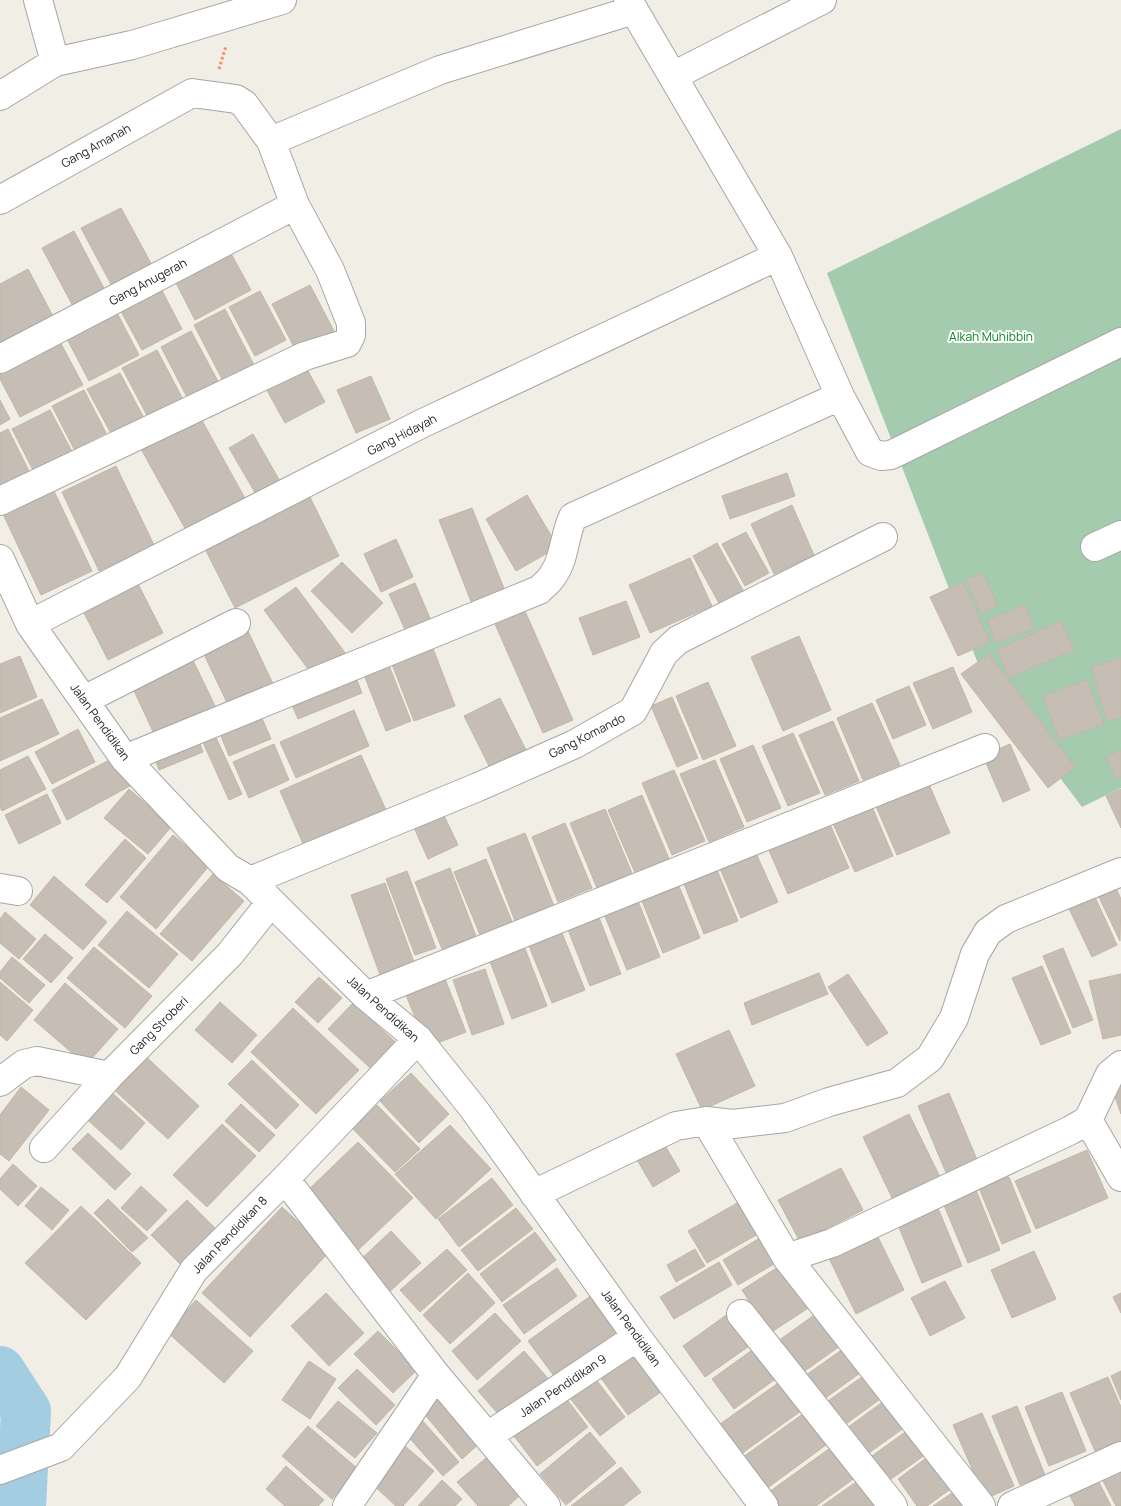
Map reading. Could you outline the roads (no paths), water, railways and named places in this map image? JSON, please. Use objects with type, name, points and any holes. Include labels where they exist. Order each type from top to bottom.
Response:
[{"type":"street","points":[[38,0],[55,62]]},
{"type":"street","points":[[0,96],[55,62],[132,45],[282,0]]},
{"type":"street","points":[[673,76],[822,0]]},
{"type":"street","points":[[0,501],[305,356],[347,343],[351,323],[330,270],[295,205],[271,141],[440,70],[631,5],[778,256],[840,396],[870,452],[881,456],[891,455],[1121,342]]},
{"type":"street","name":"Gang Amanah","points":[[0,200],[192,93],[236,99],[244,104],[271,141]]},
{"type":"street","name":"Gang Anugerah","points":[[0,359],[295,205]]},
{"type":"street","name":"Gang Hidayah","points":[[30,624],[421,424],[778,256]]},
{"type":"street","points":[[125,759],[539,590],[554,575],[563,550],[567,529],[573,517],[840,396]]},
{"type":"street","points":[[1095,547],[1121,535]]},
{"type":"street","name":"Gang Komando","points":[[250,881],[478,787],[575,744],[633,711],[664,653],[678,640],[883,538]]},
{"type":"street","name":"Jalan Pendidikan","points":[[0,559],[30,624],[125,759],[228,868],[250,881],[366,996],[418,1039],[473,1108],[637,1337],[764,1506]]},
{"type":"street","points":[[84,700],[236,623]]},
{"type":"street","points":[[366,996],[985,748]]},
{"type":"street","points":[[534,1194],[676,1126],[706,1121],[733,1124],[785,1118],[829,1102],[897,1083],[930,1058],[954,1018],[975,954],[988,932],[1006,919],[1121,872]]},
{"type":"street","name":"Gang Stroberi","points":[[44,1148],[109,1076],[230,954],[271,902]]},
{"type":"street","name":"Jalan Pendidikan 8","points":[[0,1470],[61,1448],[128,1377],[194,1270],[285,1179],[418,1039]]},
{"type":"street","points":[[0,1082],[24,1064],[37,1061],[109,1076]]},
{"type":"street","points":[[787,1258],[832,1243],[1088,1120],[1110,1074],[1121,1065]]},
{"type":"street","points":[[1088,1120],[1121,1177]]},
{"type":"street","points":[[706,1121],[787,1258],[981,1506]]},
{"type":"street","points":[[285,1179],[436,1375],[546,1506]]},
{"type":"street","points":[[740,1314],[893,1506]]},
{"type":"street","name":"Jalan Pendidikan 9","points":[[488,1436],[637,1337]]},
{"type":"street","points":[[360,1500],[436,1375]]},
{"type":"street","points":[[1012,1506],[1121,1456]]},
{"type":"waterway","points":[[0,1371],[26,1411],[21,1506]]},
{"type":"park label","name":"Alkah Muhibbin","points":[[991,337]]}]
